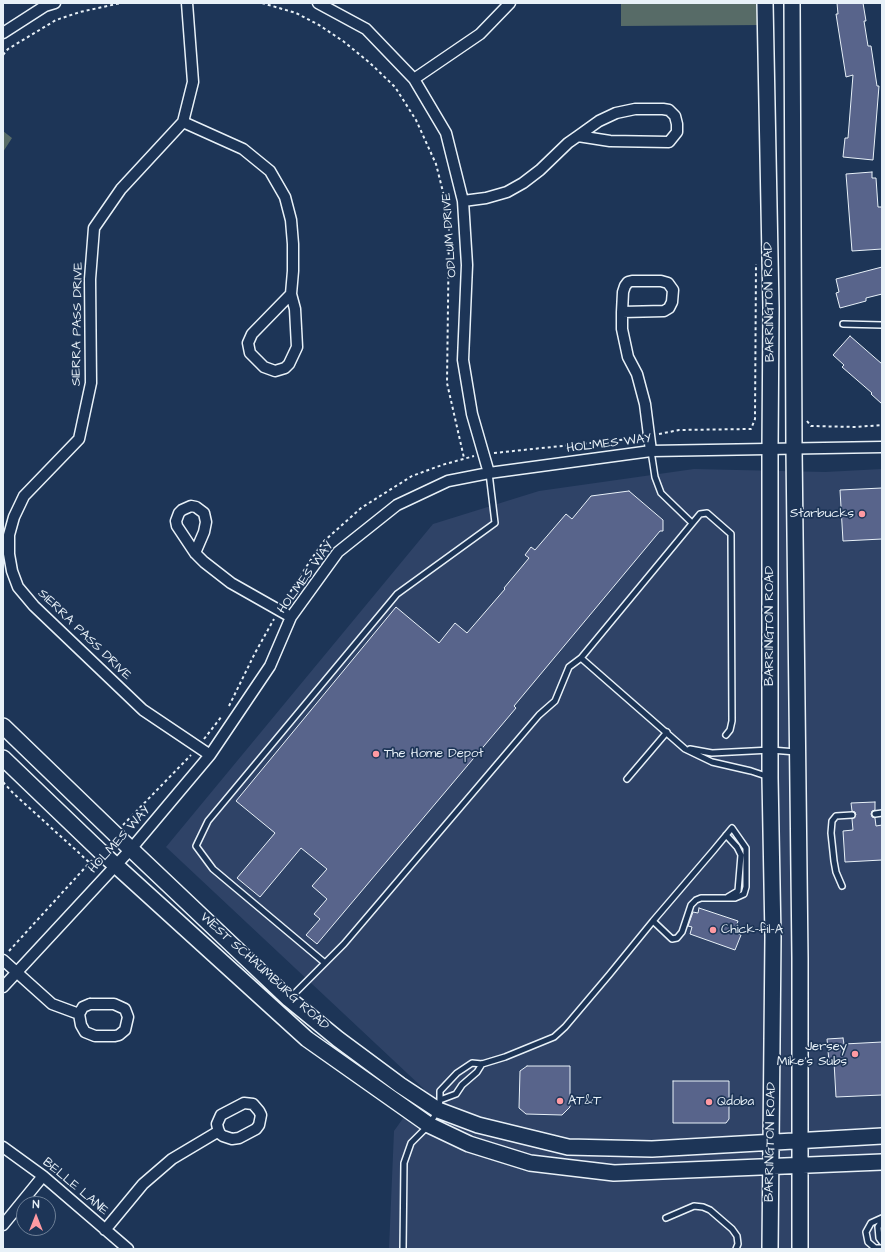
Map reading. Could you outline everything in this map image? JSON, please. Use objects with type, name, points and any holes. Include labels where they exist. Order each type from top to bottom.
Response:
[{"type":"main road","name":"BARRINGTON ROAD","points":[[765,3],[771,308],[770,778],[773,936],[770,1249]]},
{"type":"main road","name":"BARRINGTON ROAD","points":[[792,3],[800,1249]]},
{"type":"main road","name":"WEST SCHAUMBURG ROAD","points":[[3,726],[131,850],[289,999],[338,1039],[400,1085],[478,1125],[568,1147],[652,1148],[882,1136]]},
{"type":"main road","name":"WEST SCHAUMBURG ROAD","points":[[3,758],[100,851],[307,1039],[429,1125],[469,1144],[530,1163],[614,1173],[882,1162]]},
{"type":"street","points":[[187,3],[193,82],[184,122],[243,149],[270,171],[285,197],[291,220],[293,264],[291,294],[295,309],[297,347],[289,364],[285,368],[274,371],[264,367],[250,353],[248,343],[252,334],[291,294]]},
{"type":"street","name":"ODLUM DRIVE","points":[[318,3],[366,29],[414,79],[446,133],[463,201],[467,265],[463,360],[472,414],[489,473]]},
{"type":"street","points":[[414,79],[480,34],[510,3]]},
{"type":"street","points":[[3,33],[48,4]]},
{"type":"street","points":[[463,201],[486,198],[507,192],[523,183],[540,170],[568,143],[599,121],[616,113],[635,109],[669,110],[675,116],[677,124],[677,132],[669,142],[610,141],[578,136]]},
{"type":"street","name":"SIERRA PASS DRIVE","points":[[184,122],[122,189],[94,228],[90,279],[91,383],[79,439],[24,496],[14,517],[9,535],[9,554],[12,571],[18,587],[34,606],[143,710],[210,755]]},
{"type":"street","points":[[622,312],[664,311],[669,308],[672,302],[673,290],[668,283],[661,280],[632,281],[628,282],[623,292],[622,312],[622,330],[624,342],[628,357],[637,374],[645,404],[648,437],[651,451]]},
{"type":"street","name":"HOLMES WAY","points":[[3,987],[131,850],[210,755],[270,666],[291,617],[338,552],[397,505],[448,481],[489,473],[651,451],[882,447]]},
{"type":"street","points":[[195,553],[231,583],[291,617]]},
{"type":"street","points":[[6,956],[16,972],[52,1004],[79,1014]]},
{"type":"street","points":[[90,1004],[117,1004],[127,1012],[127,1026],[123,1033],[115,1036],[89,1035],[83,1029],[79,1014],[83,1007],[90,1004]]},
{"type":"street","points":[[105,1230],[143,1184],[172,1159],[219,1131]]},
{"type":"street","name":"BELLE LANE","points":[[3,1147],[43,1176],[128,1249]]},
{"type":"street","points":[[3,1225],[43,1176]]},
{"type":"lane","points":[[843,324],[882,325]]},
{"type":"lane","points":[[651,451],[655,477],[661,493],[692,523]]},
{"type":"lane","points":[[325,963],[213,870],[196,846],[208,821],[397,594],[495,523],[489,473]]},
{"type":"lane","points":[[289,999],[344,944],[539,715],[555,701],[570,668],[581,658],[692,523],[700,514],[707,513],[731,534],[732,721],[730,730],[726,735]]},
{"type":"lane","points":[[581,658],[686,748],[712,762],[751,771],[770,778]]},
{"type":"lane","points":[[627,779],[667,732]]},
{"type":"lane","points":[[686,748],[712,753],[771,750],[798,752]]},
{"type":"lane","points":[[875,814],[882,813]]},
{"type":"lane","points":[[842,886],[836,872],[834,861],[831,833],[832,821],[836,816],[852,815]]},
{"type":"lane","points":[[403,1249],[404,1163],[410,1143],[429,1125],[439,1105],[440,1091],[457,1073],[472,1063],[482,1064],[505,1057],[554,1037],[565,1027],[732,828],[746,848],[746,887],[744,894],[735,898],[701,898],[696,900],[691,905],[682,932],[678,938],[672,939],[654,922]]},
{"type":"lane","points":[[726,835],[738,847],[741,855],[738,891],[727,898]]},
{"type":"lane","points":[[439,1105],[456,1094],[462,1085],[477,1072],[482,1064]]},
{"type":"lane","points":[[666,1218],[694,1206],[703,1207],[710,1210],[732,1229],[737,1236],[738,1244],[736,1249]]},
{"type":"lane","points":[[882,1218],[871,1222],[866,1232],[868,1242],[875,1248],[882,1248]]},
{"type":"lane","points":[[882,1221],[878,1227],[879,1238],[882,1242]]},
{"type":"path","points":[[3,55],[8,49],[56,20],[80,12],[121,3]]},
{"type":"path","points":[[262,3],[296,13],[319,25],[343,41],[370,63],[395,87],[416,120],[436,164],[444,196],[449,226],[447,383],[464,458]]},
{"type":"path","points":[[228,708],[255,653],[279,610],[324,540],[361,508],[412,476],[464,458],[483,454],[648,437],[679,430],[751,429],[755,419]]},
{"type":"path","points":[[806,419],[811,426],[882,425]]},
{"type":"path","points":[[115,834],[198,747],[224,714]]},
{"type":"path","points":[[3,782],[21,801],[90,863]]},
{"type":"path","points":[[6,956],[100,851]]},
{"type":"shaded area","points":[[694,469],[825,472],[882,469],[882,1249],[389,1249],[394,1131],[424,1089],[166,847],[433,524],[539,491]]},
{"type":"green space","points":[[621,3],[763,3],[763,25],[621,26]]},
{"type":"green space","points":[[3,131],[12,138],[3,152]]},
{"type":"building","points":[[837,3],[863,3],[868,46],[871,46],[877,86],[879,86],[873,160],[843,157],[845,138],[848,138],[853,75],[846,77],[836,14],[838,14]]},
{"type":"building","points":[[872,172],[872,178],[876,178],[878,207],[882,207],[882,249],[852,251],[846,174]]},
{"type":"building","points":[[882,267],[882,294],[866,298],[866,301],[840,308],[836,293],[839,292],[836,279]]},
{"type":"building","points":[[850,336],[882,364],[882,404],[871,394],[872,393],[842,367],[844,365],[833,355]]},
{"type":"building","name":"Starbucks","points":[[882,488],[882,539],[843,541],[840,490]]},
{"type":"building","name":"The Home Depot","points":[[629,491],[663,520],[663,531],[660,531],[514,706],[516,708],[317,944],[306,935],[320,919],[314,914],[327,899],[312,886],[327,869],[301,848],[260,897],[237,878],[275,833],[236,801],[396,607],[439,643],[455,623],[467,633],[505,589],[504,588],[529,558],[525,555],[531,547],[535,550],[566,514],[572,519],[591,496]]},
{"type":"building","points":[[875,802],[875,810],[872,811],[871,814],[872,817],[875,818],[876,826],[882,825],[882,860],[845,862],[843,831],[853,830],[852,819],[856,815],[855,812],[852,811],[851,803]]},
{"type":"building","name":"Chick-fil-A","points":[[699,908],[738,921],[734,932],[741,935],[735,950],[690,934],[692,927],[688,926],[693,912],[698,913]]},
{"type":"building","points":[[843,1038],[844,1044],[882,1042],[882,1095],[836,1097],[834,1062],[829,1062],[827,1039]]},
{"type":"building","points":[[527,1066],[570,1066],[570,1107],[562,1115],[526,1114],[519,1108],[520,1071]]},
{"type":"building","points":[[673,1081],[729,1081],[729,1119],[726,1123],[673,1123]]},
{"type":"place","name":"Starbucks","points":[[862,514]]},
{"type":"place","name":"The Home Depot","points":[[376,754]]},
{"type":"place","name":"Chick-fil-A","points":[[713,930]]},
{"type":"place","name":"Jersey Mike's Subs","points":[[855,1054]]},
{"type":"place","name":"AT&T","points":[[560,1101]]},
{"type":"place","name":"Qdoba","points":[[709,1102]]}]
